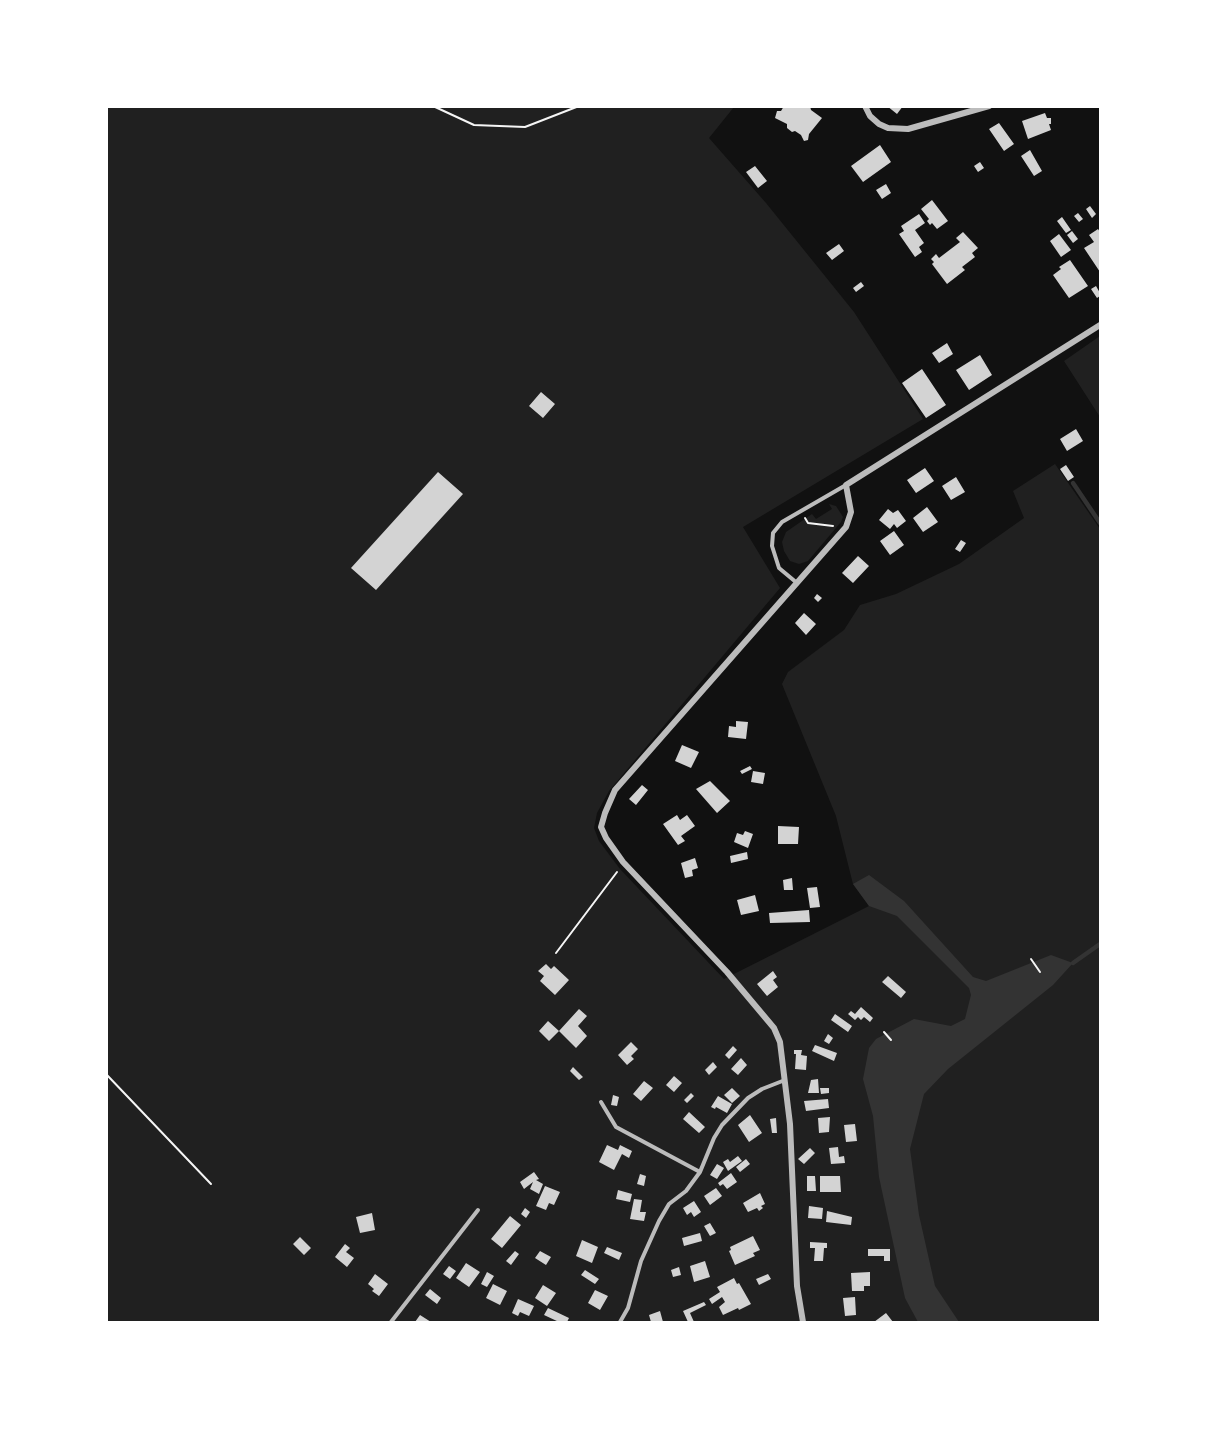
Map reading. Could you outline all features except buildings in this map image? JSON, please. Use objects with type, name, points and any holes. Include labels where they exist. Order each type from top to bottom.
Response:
[{"type":"street","points":[[865,106],[870,116],[879,124],[888,128],[908,129],[989,106]]},
{"type":"street","points":[[803,1323],[797,1286],[790,1124],[780,1042],[774,1029],[727,972],[623,862],[601,827],[615,790],[846,527],[851,512],[846,485],[1101,325]]},
{"type":"lane","points":[[797,583],[779,568],[772,546],[773,533],[782,522],[846,485]]},
{"type":"lane","points":[[620,1323],[628,1308],[641,1261],[658,1221],[669,1204],[686,1191],[700,1172],[714,1138],[734,1110],[748,1098],[762,1089],[786,1080]]},
{"type":"lane","points":[[601,1102],[615,1126],[700,1172]]},
{"type":"lane","points":[[391,1323],[478,1210]]},
{"type":"path","points":[[433,106],[474,125],[525,127],[579,106]]},
{"type":"path","points":[[800,511],[808,523],[846,527]]},
{"type":"path","points":[[556,953],[623,862]]},
{"type":"path","points":[[1031,959],[1040,972]]},
{"type":"path","points":[[884,1032],[891,1040]]},
{"type":"path","points":[[106,1074],[211,1184]]},
{"type":"shaded area","points":[[107,107],[734,107],[709,138],[766,203],[854,312],[923,419],[743,527],[780,588],[609,791],[597,813],[594,828],[599,841],[620,869],[724,979],[869,906],[853,884],[836,816],[782,684],[788,672],[844,630],[860,605],[896,594],[959,564],[1024,518],[1013,491],[1055,464],[1100,529],[1100,1322],[107,1322]]},
{"type":"shaded area","points":[[1100,336],[1100,417],[1064,361]]},
{"type":"shaded area","points":[[829,504],[836,506],[843,517],[841,522],[808,561],[799,564],[790,561],[782,542],[786,532],[812,514],[816,519],[832,509]]},
{"type":"shaded area","points":[[869,875],[904,901],[973,977],[986,981],[1051,955],[1073,963],[1053,985],[948,1069],[924,1094],[910,1149],[919,1215],[935,1286],[959,1322],[918,1322],[905,1298],[879,1177],[873,1116],[863,1079],[869,1048],[876,1039],[914,1019],[951,1026],[965,1019],[971,995],[969,988],[897,916],[869,906],[853,884]]},
{"type":"waterway","points":[[1073,483],[1100,523]]},
{"type":"waterway","points":[[1073,963],[1100,944]]}]
